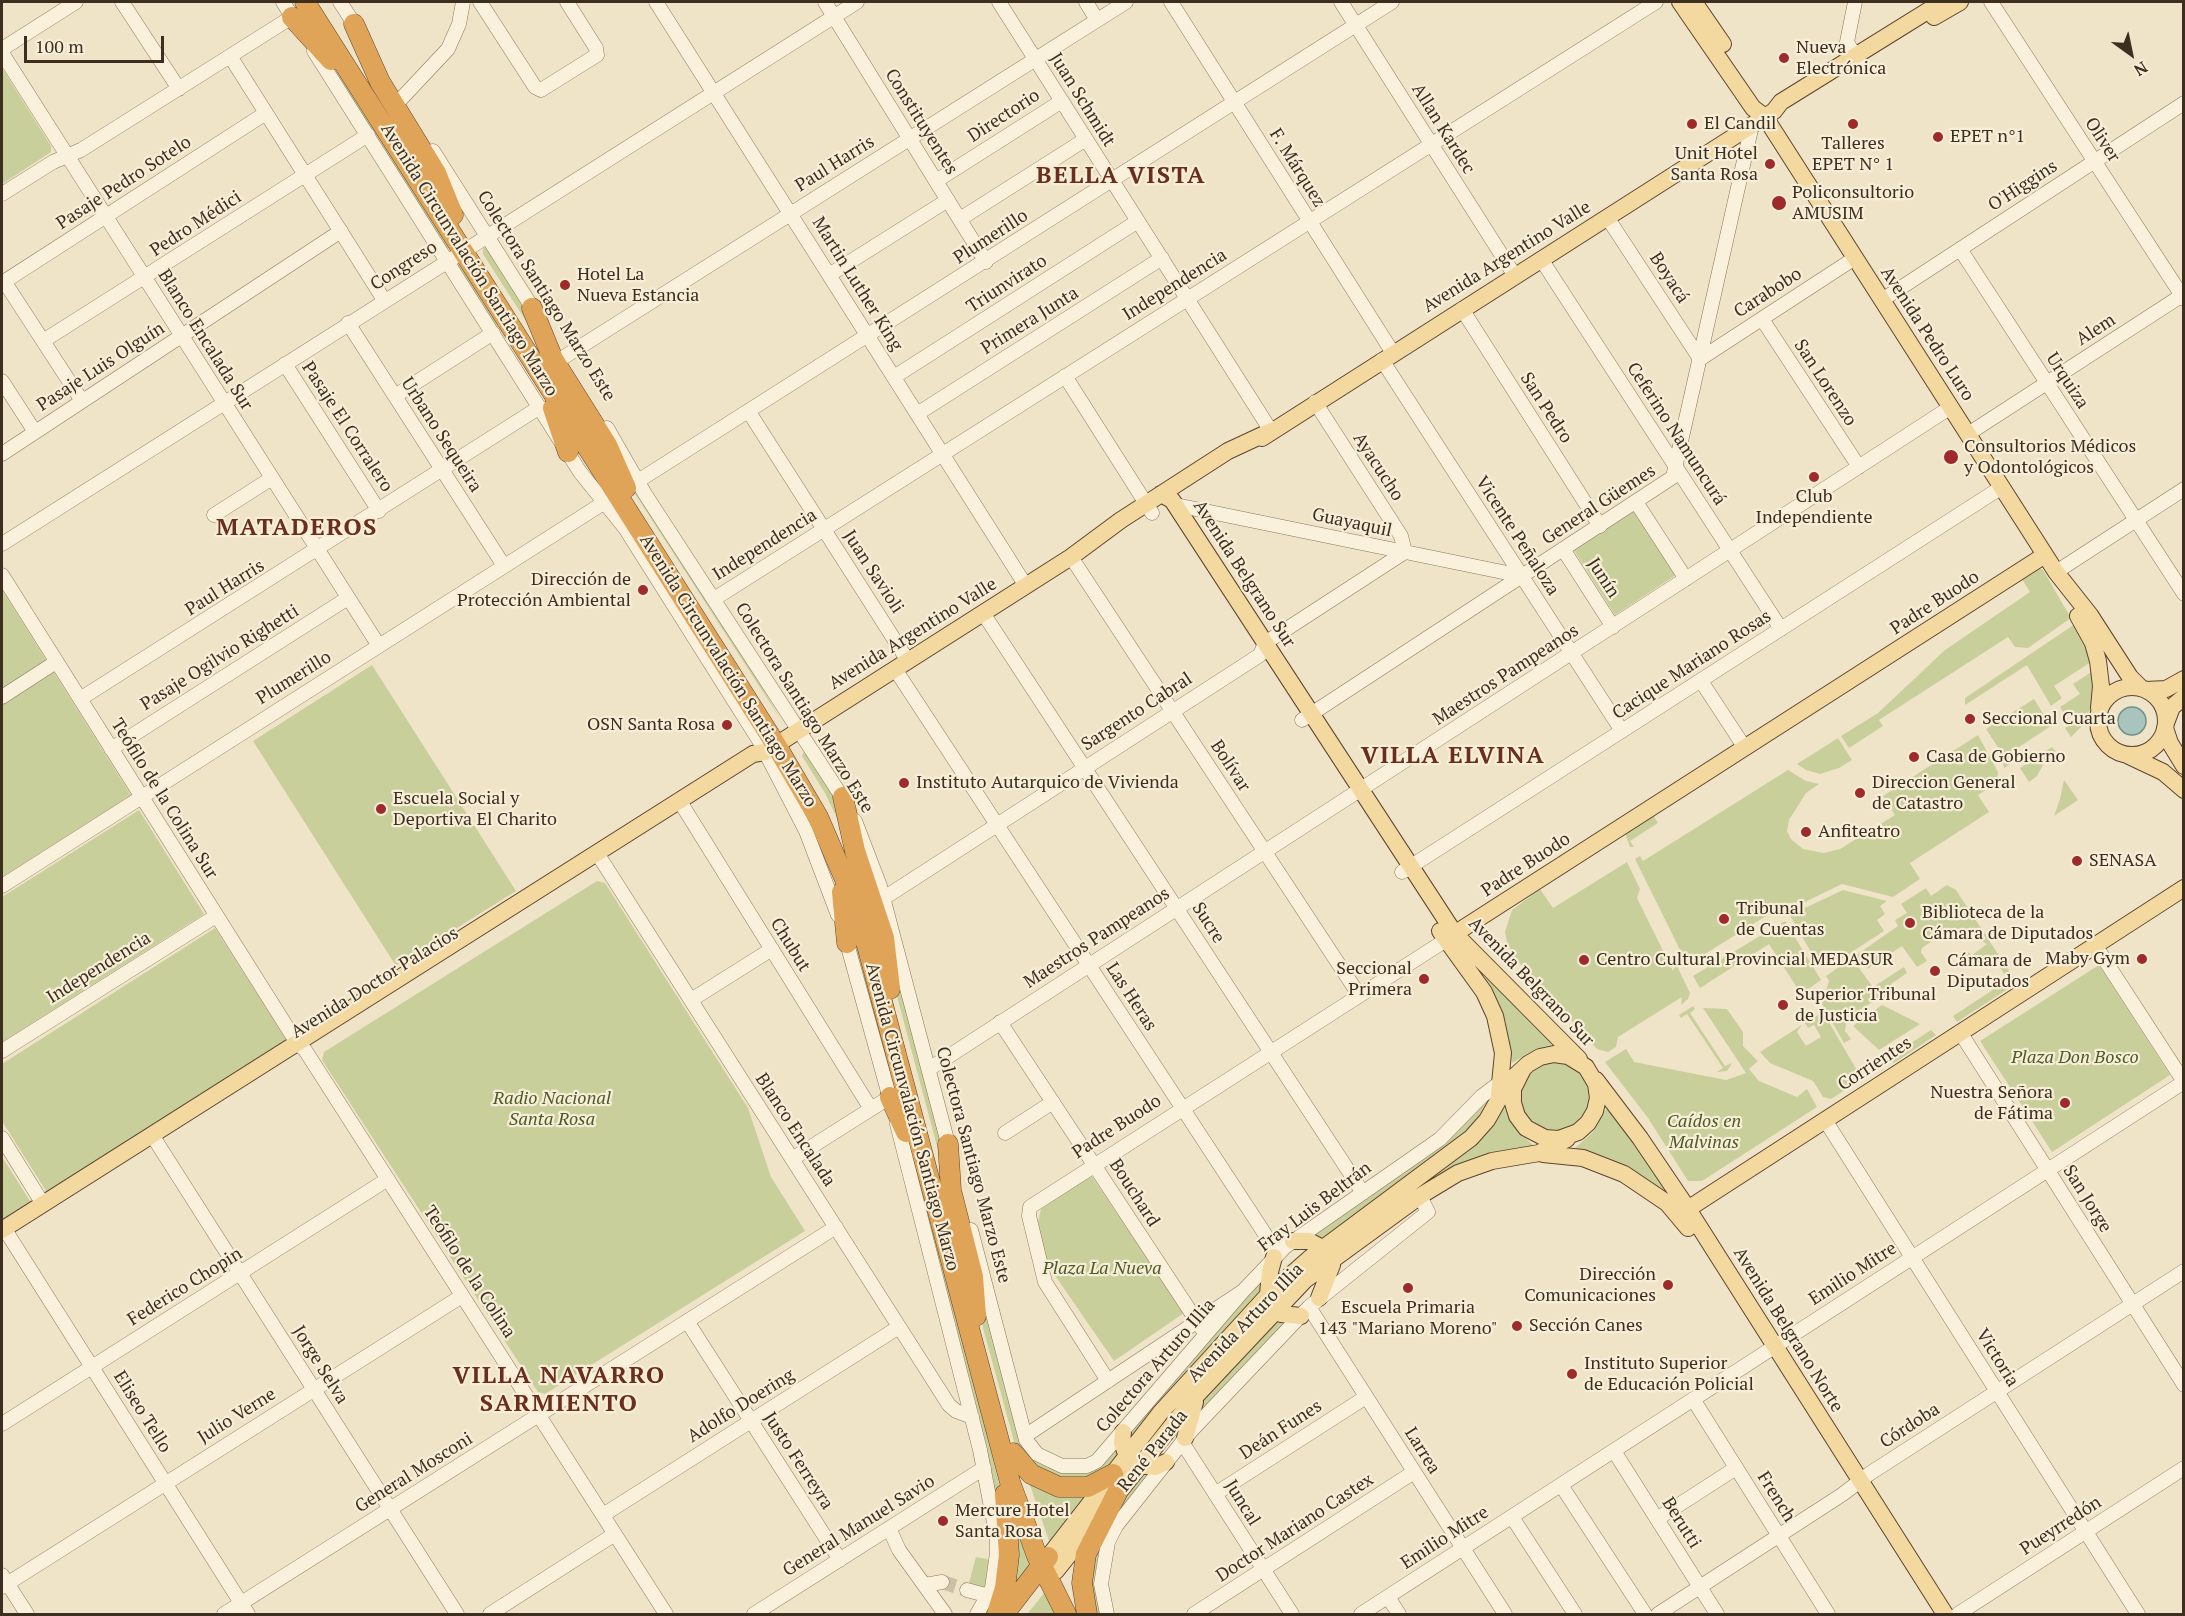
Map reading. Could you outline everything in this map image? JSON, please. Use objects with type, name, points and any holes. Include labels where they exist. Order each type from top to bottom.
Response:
[{"type":"highway","name":"Avenida Circunvalación Santiago Marzo","points":[[305,2],[415,175],[632,484],[781,742],[795,776],[831,845],[856,908],[991,1421],[1018,1507],[1049,1568],[1078,1614]]},
{"type":"highway","name":"Avenida Circunvalación Santiago Marzo","points":[[317,2],[453,215],[486,288],[781,742],[821,798],[848,854],[868,906],[1013,1453],[1066,1614]]},
{"type":"highway","points":[[288,9],[344,75],[392,149],[415,175]]},
{"type":"highway","points":[[354,24],[380,82],[436,173],[453,215]]},
{"type":"highway","points":[[486,288],[504,330],[554,410],[568,452]]},
{"type":"highway","points":[[532,308],[553,359],[632,484]]},
{"type":"highway","points":[[795,776],[840,885],[847,943]]},
{"type":"highway","points":[[843,797],[855,851],[884,938],[890,988]]},
{"type":"highway","points":[[890,1096],[911,1141],[936,1232],[953,1275]]},
{"type":"highway","points":[[948,1144],[951,1190],[973,1277],[976,1316]]},
{"type":"highway","points":[[986,1608],[1006,1580],[1009,1538],[991,1421]]},
{"type":"highway","points":[[1013,1453],[1031,1474],[1059,1487],[1088,1487],[1113,1474]]},
{"type":"highway","points":[[1087,1614],[1082,1583],[1086,1554],[1117,1493]]},
{"type":"highway","name":"Avenida Arturo Illia","points":[[1004,1614],[1049,1568]]},
{"type":"highway","name":"Avenida Arturo Illia","points":[[1021,1614],[1049,1568]]},
{"type":"main road","name":"Avenida Pedro Luro","points":[[1680,2],[1753,108],[1764,118],[2056,572],[2143,689]]},
{"type":"main road","name":"Avenida Pedro Luro","points":[[1694,2],[1762,101],[1764,118]]},
{"type":"main road","points":[[1857,60],[1942,2]]},
{"type":"main road","points":[[1857,60],[1960,2]]},
{"type":"main road","name":"Avenida Argentino Valle","points":[[781,742],[1071,557],[1113,537],[1244,453],[1271,431],[1315,402],[1764,118],[1786,110],[1857,60]]},
{"type":"main road","name":"Avenida Belgrano Sur","points":[[1162,504],[1307,717],[1450,937],[1492,1007],[1501,1034],[1505,1082]]},
{"type":"main road","name":"Padre Buodo","points":[[1450,937],[2045,555]]},
{"type":"main road","name":"Avenida Pedro Luro","points":[[2056,572],[2098,657],[2101,684],[2098,714]]},
{"type":"main road","points":[[2184,679],[2166,689],[2129,687],[2114,692],[2105,699],[2098,714],[2098,725],[2103,741],[2116,752],[2163,772],[2184,790]]},
{"type":"main road","points":[[2143,689],[2163,706],[2170,743],[2184,766]]},
{"type":"main road","points":[[2126,755],[2149,751],[2161,739],[2172,707],[2184,697]]},
{"type":"main road","name":"Avenida Doctor Palacios","points":[[4,1235],[682,805],[758,763],[781,742]]},
{"type":"main road","name":"Corrientes","points":[[1684,1212],[2184,888]]},
{"type":"main road","name":"Avenida Belgrano Sur","points":[[1450,937],[1588,1069]]},
{"type":"main road","name":"Avenida Arturo Illia","points":[[1328,1253],[1420,1196],[1475,1166],[1500,1159],[1533,1155],[1555,1147],[1578,1132],[1592,1117],[1597,1104],[1596,1084],[1588,1069],[1568,1056],[1554,1054],[1540,1057],[1505,1082],[1506,1101]]},
{"type":"main road","name":"Avenida Arturo Illia","points":[[1049,1568],[1117,1493],[1132,1462],[1167,1404],[1271,1302],[1471,1138],[1506,1101],[1522,1069]]},
{"type":"main road","name":"Avenida Belgrano Norte","points":[[1588,1069],[1640,1138],[1684,1212],[1856,1484],[1932,1614]]},
{"type":"main road","points":[[1506,1101],[1532,1132],[1552,1139],[1565,1138],[1578,1132]]},
{"type":"main road","name":"Avenida Belgrano Norte","points":[[1532,1132],[1575,1157]]},
{"type":"main road","name":"Avenida Doctor Palacios","points":[[4,1235],[43,1204],[155,1139]]},
{"type":"main road","name":"Avenida Belgrano Norte","points":[[1533,1155],[1575,1157],[1598,1162],[1624,1174],[1684,1212]]},
{"type":"main road","points":[[1276,1256],[1271,1302],[1283,1315],[1310,1307],[1332,1267],[1328,1253],[1307,1240],[1293,1241]]},
{"type":"main road","name":"Avenida Arturo Illia","points":[[1049,1568],[1113,1474],[1132,1462],[1201,1390],[1271,1302]]},
{"type":"main road","points":[[1183,1440],[1201,1390]]},
{"type":"main road","points":[[1123,1432],[1121,1441],[1132,1462],[1157,1467],[1166,1462]]},
{"type":"main road","name":"Avenida Belgrano Norte","points":[[1856,1484],[1945,1614]]},
{"type":"street","points":[[2,51],[76,2]]},
{"type":"street","points":[[122,2],[179,88]]},
{"type":"street","name":"Colectora Santiago Marzo Este","points":[[340,2],[401,99],[467,248],[493,333],[586,481],[625,528],[781,742],[843,797],[861,834],[884,898],[1025,1436],[1036,1455],[1059,1465],[1070,1467],[1095,1463]]},
{"type":"street","points":[[401,99],[448,49],[459,24],[463,2]]},
{"type":"street","points":[[480,2],[540,90],[594,58],[597,53],[567,2]]},
{"type":"street","name":"Martin Luther King","points":[[656,2],[1026,586]]},
{"type":"street","name":"Constituyentes","points":[[825,2],[986,261]]},
{"type":"street","name":"Congreso","points":[[2,544],[857,2]]},
{"type":"street","name":"Juan Schmidt","points":[[999,2],[1271,431]]},
{"type":"street","points":[[1086,2],[1097,20]]},
{"type":"street","name":"Paul Harris","points":[[564,357],[1126,2]]},
{"type":"street","name":"F. Márquez","points":[[1171,2],[1309,221],[1387,357]]},
{"type":"street","name":"Allan Kardec","points":[[1341,2],[1515,276]]},
{"type":"street","name":"Plumerillo","points":[[632,484],[869,337],[1392,2]]},
{"type":"street","name":"Independencia","points":[[714,599],[1656,2]]},
{"type":"street","points":[[1855,2],[1847,41],[1857,60]]},
{"type":"street","name":"Oliver","points":[[1991,2],[2183,296]]},
{"type":"street","points":[[2,194],[230,56],[288,9]]},
{"type":"street","name":"Colectora Santiago Marzo Este","points":[[288,9],[368,135],[467,248],[532,308],[564,357],[632,484],[714,599],[781,742],[806,831],[847,943],[890,1096],[972,1417],[984,1468],[998,1548],[986,1608]]},
{"type":"street","name":"Blanco Encalada Sur","points":[[2,51],[379,646]]},
{"type":"street","points":[[230,56],[384,300]]},
{"type":"street","name":"Directorio","points":[[936,181],[1062,101]]},
{"type":"street","name":"O'Higgins","points":[[1882,300],[2184,103]]},
{"type":"street","name":"Pasaje Pedro Sotelo","points":[[3,282],[266,113]]},
{"type":"street","name":"General Güemes","points":[[1307,717],[1671,479],[1677,469],[1700,359],[1764,118]]},
{"type":"street","name":"Pedro Médici","points":[[43,341],[145,279],[368,135]]},
{"type":"street","points":[[960,219],[1086,139]]},
{"type":"street","points":[[829,275],[948,200]]},
{"type":"street","name":"Boyacá","points":[[1607,217],[1700,359]]},
{"type":"street","name":"Triunvirato","points":[[894,377],[1138,221]]},
{"type":"street","name":"Pasaje Luis Olguín","points":[[2,454],[341,231]]},
{"type":"street","name":"Urquiza","points":[[1960,249],[2184,594]]},
{"type":"street","name":"Primera Junta","points":[[917,414],[1161,258]]},
{"type":"street","name":"Carabobo","points":[[1700,359],[1855,258]]},
{"type":"street","name":"Ceferino Namuncurá","points":[[1541,259],[1781,629]]},
{"type":"street","points":[[3,282],[82,401]]},
{"type":"street","name":"Alem","points":[[1968,434],[2183,296]]},
{"type":"street","name":"San Pedro","points":[[1462,309],[1600,526]]},
{"type":"street","name":"San Lorenzo","points":[[1762,319],[1859,467]]},
{"type":"street","name":"Urbano Sequeira","points":[[348,323],[504,566]]},
{"type":"street","points":[[395,396],[493,333]]},
{"type":"street","name":"Vicente Peñaloza","points":[[1387,357],[1522,576],[1622,731]]},
{"type":"street","name":"Pasaje El Corralero","points":[[285,364],[379,511]]},
{"type":"street","points":[[1065,376],[1162,504]]},
{"type":"street","points":[[2,381],[35,432]]},
{"type":"street","name":"Ayacucho","points":[[1315,402],[1403,539],[1405,552]]},
{"type":"street","name":"Paul Harris","points":[[80,699],[540,407]]},
{"type":"street","name":"Maestros Pampeanos","points":[[929,1069],[1951,407]]},
{"type":"street","name":"Juan Savioli","points":[[749,412],[824,529],[901,665]]},
{"type":"street","points":[[214,515],[272,478]]},
{"type":"street","name":"Cacique Mariano Rosas","points":[[1406,869],[2002,487]]},
{"type":"street","points":[[2056,572],[2184,489]]},
{"type":"street","name":"Plumerillo","points":[[2,885],[605,502]]},
{"type":"street","points":[[1636,502],[1686,579]]},
{"type":"street","name":"Guayaquil","points":[[1162,504],[1522,576]]},
{"type":"street","name":"Junín","points":[[1563,549],[1613,627]]},
{"type":"street","name":"Sargento Cabral","points":[[884,898],[1172,711],[1405,552]]},
{"type":"street","name":"Bolívar","points":[[1071,557],[1359,995]]},
{"type":"street","name":"Teófilo de la Colina Sur","points":[[2,575],[301,1047]]},
{"type":"street","name":"Pasaje Ogilvio Righetti","points":[[111,749],[348,598]]},
{"type":"street","name":"Sucre","points":[[983,613],[1363,1193]]},
{"type":"street","points":[[2,697],[56,662]]},
{"type":"street","name":"Las Heras","points":[[901,665],[997,825],[1276,1256]]},
{"type":"street","points":[[1701,681],[1745,748]]},
{"type":"street","name":"Chubut","points":[[682,805],[871,1109]]},
{"type":"street","name":"Blanco Encalada","points":[[600,857],[949,1405],[956,1411],[972,1417]]},
{"type":"street","name":"Independencia","points":[[2,1051],[216,916]]},
{"type":"street","name":"Padre Buodo","points":[[1108,1381],[1045,1282],[1029,1209],[1182,1108],[1450,937]]},
{"type":"street","points":[[2096,945],[2183,1082]]},
{"type":"street","points":[[691,1000],[772,949]]},
{"type":"street","name":"Bouchard","points":[[1000,1022],[1206,1335]]},
{"type":"street","name":"San Jorge","points":[[1960,1032],[2184,1384]]},
{"type":"street","name":"Teófilo de la Colina","points":[[301,1047],[666,1614]]},
{"type":"street","name":"Fray Luis Beltrán","points":[[1025,1436],[1243,1291],[1293,1241],[1440,1139],[1485,1093],[1505,1082]]},
{"type":"street","name":"Emilio Mitre","points":[[1361,1614],[2183,1082]]},
{"type":"street","points":[[792,1159],[890,1096]]},
{"type":"street","points":[[1005,1133],[1053,1102]]},
{"type":"street","name":"Victoria","points":[[1825,1120],[2138,1614]]},
{"type":"street","points":[[2,1138],[43,1204]]},
{"type":"street","name":"Jorge Selva","points":[[155,1139],[457,1614]]},
{"type":"street","name":"Federico Chopin","points":[[2,1424],[388,1179]]},
{"type":"street","name":"René Parada","points":[[1107,1614],[1101,1584],[1110,1536],[1183,1440],[1310,1307],[1428,1212],[1420,1196]]},
{"type":"street","name":"General Mosconi","points":[[224,1614],[245,1609],[390,1509],[836,1227]]},
{"type":"street","name":"Eliseo Tello","points":[[4,1235],[92,1367],[245,1609]]},
{"type":"street","name":"Córdoba","points":[[1658,1614],[2184,1270]]},
{"type":"street","name":"Colectora Arturo Illia","points":[[1095,1463],[1243,1291]]},
{"type":"street","name":"Julio Verne","points":[[3,1582],[462,1296]]},
{"type":"street","name":"Larrea","points":[[1310,1307],[1505,1614]]},
{"type":"street","name":"Justo Ferreyra","points":[[687,1321],[840,1560]]},
{"type":"street","name":"Adolfo Doering","points":[[603,1515],[899,1326]]},
{"type":"street","name":"Deán Funes","points":[[1215,1494],[1366,1397]]},
{"type":"street","name":"French","points":[[1693,1399],[1828,1614]]},
{"type":"street","name":"Juncal","points":[[1183,1440],[1292,1614]]},
{"type":"street","name":"Berutti","points":[[1614,1451],[1717,1614]]},
{"type":"street","name":"General Manuel Savio","points":[[754,1614],[984,1468]]},
{"type":"street","points":[[1657,1519],[1736,1468]]},
{"type":"street","name":"Pueyrredón","points":[[1958,1614],[2184,1468]]},
{"type":"street","name":"Doctor Mariano Castex","points":[[1194,1614],[1414,1472]]},
{"type":"street","points":[[1561,1485],[1646,1614]]},
{"type":"street","points":[[1512,1517],[1575,1614]]},
{"type":"street","points":[[889,1528],[904,1547],[913,1566],[945,1614]]},
{"type":"street","points":[[490,1614],[615,1534]]},
{"type":"street","points":[[3,1582],[27,1614]]},
{"type":"street","points":[[926,1585],[942,1582]]},
{"type":"street","points":[[967,1590],[986,1608]]},
{"type":"street","points":[[1388,1597],[1399,1614]]},
{"type":"green space","points":[[331,66],[342,76],[451,248],[446,248]]},
{"type":"green space","points":[[2,68],[51,146],[51,152],[2,184]]},
{"type":"green space","points":[[487,247],[533,317],[542,346],[483,254],[483,248]]},
{"type":"green space","points":[[460,262],[477,285],[500,331],[553,417],[457,266]]},
{"type":"green space","points":[[554,352],[737,644],[781,720],[632,489]]},
{"type":"green space","points":[[1634,510],[1676,575],[1615,615],[1573,549]]},
{"type":"green space","points":[[2039,568],[2043,570],[2071,618],[2028,648],[2015,647],[2008,637],[1879,720],[1883,726],[1849,748],[1841,736],[1878,713],[1945,650],[2030,592],[2022,579]]},
{"type":"green space","points":[[2,590],[131,795],[2,877]]},
{"type":"green space","points":[[2075,624],[2082,635],[2091,662],[2054,686],[2062,698],[2051,706],[2027,665],[1965,705],[1965,698]]},
{"type":"green space","name":"Escuela Social y Deportiva El Charito","points":[[372,665],[516,891],[396,966],[253,741]]},
{"type":"green space","points":[[2093,671],[2092,706],[2081,727],[2071,737],[2065,728],[2076,721],[2071,713],[2066,717],[2060,707],[2080,694],[2073,684]]},
{"type":"green space","points":[[2034,699],[2051,726],[2013,751],[2018,759],[2004,768],[1999,749],[1986,729]]},
{"type":"green space","points":[[1978,735],[1998,772],[1997,783],[1978,795],[1989,812],[1910,863],[1920,879],[1893,897],[1842,884],[1805,902],[1787,903],[1692,962],[1686,962],[1635,859],[1640,856],[1643,861],[1788,770],[1806,781],[1819,784],[1806,793],[1789,820],[1787,831],[1791,839],[1803,849],[1824,853],[1840,849],[1895,815],[1883,796]]},
{"type":"green space","points":[[1838,738],[1852,760],[1839,768],[1820,774],[1806,770],[1797,764]]},
{"type":"green space","points":[[2052,747],[2056,752],[2046,759],[2037,776],[2029,782],[2020,768]]},
{"type":"green space","points":[[804,751],[836,795],[847,839],[825,793],[802,756]]},
{"type":"green space","points":[[2064,780],[2078,800],[2054,816],[2060,799]]},
{"type":"green space","points":[[139,810],[204,914],[2,1042],[2,897]]},
{"type":"green space","points":[[1653,815],[1658,823],[1630,841],[1634,847],[1630,847],[1625,833]]},
{"type":"green space","points":[[1627,862],[1640,889],[1637,898],[1673,971],[1676,964],[1690,993],[1688,999],[1681,1005],[1682,997],[1618,1037],[1616,1047],[1608,1052],[1597,1049],[1515,958],[1505,932],[1512,910],[1540,889],[1553,908]]},
{"type":"green space","points":[[868,866],[942,1137],[945,1176],[895,989]]},
{"type":"green space","name":"Radio Nacional Santa Rosa","points":[[597,881],[605,883],[748,1108],[771,1177],[805,1231],[545,1394],[538,1392],[322,1060],[324,1052]]},
{"type":"green space","points":[[1947,885],[1956,890],[2017,983],[1957,1022],[1953,1016],[2008,980],[1993,956],[1977,966],[1969,966],[1962,955],[1965,950],[1972,955],[1987,944],[1980,940],[1974,930],[1956,942],[1948,930],[1922,948],[1921,952],[1927,961],[1917,967],[1902,946],[1867,969],[1870,961],[1866,959],[1862,967],[1856,964],[1873,987],[1904,967],[1907,973],[1891,984],[1897,994],[1889,1000],[1882,996],[1847,1018],[1845,1031],[1851,1039],[1844,1043],[1822,1004],[1829,981],[1826,976],[1898,926],[1895,920],[1907,913],[1901,904],[1926,888],[1931,896]]},
{"type":"green space","points":[[1843,890],[1887,901],[1880,906],[1885,914],[1877,920],[1884,931],[1835,963],[1831,959],[1819,966],[1788,912],[1794,908],[1807,907]]},
{"type":"green space","points":[[848,902],[910,1128],[893,1091],[854,949]]},
{"type":"green space","points":[[1785,921],[1821,980],[1801,994],[1769,944],[1700,988],[1693,976]]},
{"type":"green space","points":[[215,928],[287,1041],[48,1194],[2,1121],[2,1064]]},
{"type":"green space","name":"Plaza Don Bosco","points":[[2099,965],[2170,1075],[2052,1152],[1980,1041]]},
{"type":"green space","points":[[1488,975],[1552,1043],[1551,1045],[1535,1049],[1512,1063],[1505,1020],[1484,980]]},
{"type":"green space","points":[[1882,1005],[1920,1024],[1879,1050],[1853,1026]]},
{"type":"green space","points":[[1693,1006],[1695,1009],[1690,1013],[1725,1066],[1732,1063],[1727,1071],[1717,1072],[1723,1068],[1687,1014],[1681,1018],[1679,1015]]},
{"type":"green space","name":"Caídos en Malvinas","points":[[1703,1008],[1727,1009],[1743,1032],[1743,1046],[1758,1061],[1749,1069],[1759,1081],[1797,1097],[1807,1089],[1817,1107],[1702,1181],[1688,1181],[1648,1118],[1605,1062],[1626,1049],[1634,1062],[1726,1080],[1746,1073]]},
{"type":"green space","points":[[1823,1012],[1862,1079],[1831,1099],[1823,1097],[1813,1081],[1770,1063],[1760,1052],[1802,1025],[1797,1032],[1806,1046],[1821,1037],[1814,1025],[1808,1028],[1805,1023]]},
{"type":"green space","points":[[1931,1030],[1936,1035],[1894,1063],[1888,1058]]},
{"type":"green space","points":[[1555,1062],[1574,1068],[1584,1078],[1590,1097],[1584,1116],[1574,1126],[1555,1132],[1536,1126],[1526,1116],[1520,1097],[1526,1078],[1536,1068]]},
{"type":"green space","points":[[1489,1097],[1472,1128],[1326,1239],[1308,1237]]},
{"type":"green space","points":[[1503,1106],[1519,1132],[1535,1147],[1505,1151],[1334,1246],[1474,1146],[1490,1128]]},
{"type":"green space","points":[[1608,1109],[1675,1197],[1623,1165],[1575,1148],[1594,1131],[1605,1110]]},
{"type":"green space","points":[[908,1147],[949,1278],[1000,1488],[1004,1519],[1004,1552],[999,1592],[992,1614],[984,1614],[995,1596],[1002,1543],[988,1458]]},
{"type":"green space","points":[[2,1157],[32,1204],[2,1223]]},
{"type":"green space","name":"Plaza La Nueva","points":[[1091,1175],[1184,1313],[1114,1361],[1047,1264],[1037,1226],[1041,1209]]},
{"type":"green space","points":[[957,1191],[1023,1450],[1060,1470],[1118,1446],[1117,1458],[1100,1479],[1051,1480],[1015,1445],[983,1328],[977,1277]]},
{"type":"green space","points":[[1264,1272],[1262,1292],[1128,1445],[1128,1435]]},
{"type":"green space","points":[[1291,1319],[1196,1419],[1199,1403],[1272,1322]]},
{"type":"green space","points":[[1153,1471],[1111,1526],[1103,1614],[1092,1614],[1089,1604],[1097,1537],[1141,1474]]},
{"type":"green space","points":[[1029,1482],[1093,1490],[1051,1547]]},
{"type":"green space","points":[[1013,1515],[1035,1567],[1009,1592]]},
{"type":"green space","points":[[976,1557],[987,1559],[990,1563],[987,1584],[983,1587],[968,1586]]},
{"type":"green space","points":[[1047,1590],[1060,1614],[1027,1614]]},
{"type":"water","points":[[2132,707],[2142,711],[2146,721],[2142,731],[2132,735],[2122,731],[2118,721],[2122,711]]},
{"type":"tunnel","points":[[942,1582],[967,1590]]},
{"type":"place","name":"Nueva Electrónica","points":[[1784,58]]},
{"type":"place","name":"El Candil","points":[[1692,124]]},
{"type":"place","name":"Talleres EPET N° 1","points":[[1853,124]]},
{"type":"place","name":"EPET n°1","points":[[1938,137]]},
{"type":"place","name":"Unit Hotel Santa Rosa","points":[[1770,164]]},
{"type":"place","name":"Policonsultorio AMUSIM","points":[[1779,203]]},
{"type":"place","name":"Hotel La Nueva Estancia","points":[[565,285]]},
{"type":"place","name":"Consultorios Médicos y Odontológicos","points":[[1951,457]]},
{"type":"place","name":"Club Independiente","points":[[1814,477]]},
{"type":"place","name":"Dirección de Protección Ambiental","points":[[643,590]]},
{"type":"place","name":"Seccional Cuarta","points":[[1970,719]]},
{"type":"place","name":"OSN Santa Rosa","points":[[727,725]]},
{"type":"place","name":"Casa de Gobierno","points":[[1914,757]]},
{"type":"place","name":"Instituto Autarquico de Vivienda","points":[[904,783]]},
{"type":"place","name":"Direccion General de Catastro","points":[[1860,793]]},
{"type":"place","name":"Escuela Social y Deportiva El Charito","points":[[381,809]]},
{"type":"place","name":"Anfiteatro","points":[[1806,832]]},
{"type":"place","name":"SENASA","points":[[2077,861]]},
{"type":"place","name":"Tribunal de Cuentas","points":[[1724,919]]},
{"type":"place","name":"Biblioteca de la Cámara de Diputados","points":[[1910,923]]},
{"type":"place","name":"Maby Gym","points":[[2142,959]]},
{"type":"place","name":"Centro Cultural Provincial MEDASUR","points":[[1584,960]]},
{"type":"place","name":"Cámara de Diputados","points":[[1935,971]]},
{"type":"place","name":"Seccional Primera","points":[[1424,979]]},
{"type":"place","name":"Superior Tribunal de Justicia","points":[[1783,1005]]},
{"type":"place","name":"Nuestra Señora de Fátima","points":[[2065,1103]]},
{"type":"place","name":"Dirección Comunicaciones","points":[[1668,1285]]},
{"type":"place","name":"Escuela Primaria 143 \"Mariano Moreno\"","points":[[1408,1288]]},
{"type":"place","name":"Sección Canes","points":[[1517,1326]]},
{"type":"place","name":"Instituto Superior de Educación Policial","points":[[1572,1374]]},
{"type":"place","name":"Mercure Hotel Santa Rosa","points":[[943,1521]]},
{"type":"district","name":"BELLA VISTA","points":[[1121,176]]},
{"type":"district","name":"MATADEROS","points":[[297,528]]},
{"type":"district","name":"VILLA ELVINA","points":[[1453,756]]},
{"type":"district","name":"VILLA NAVARRO SARMIENTO","points":[[559,1390]]}]
